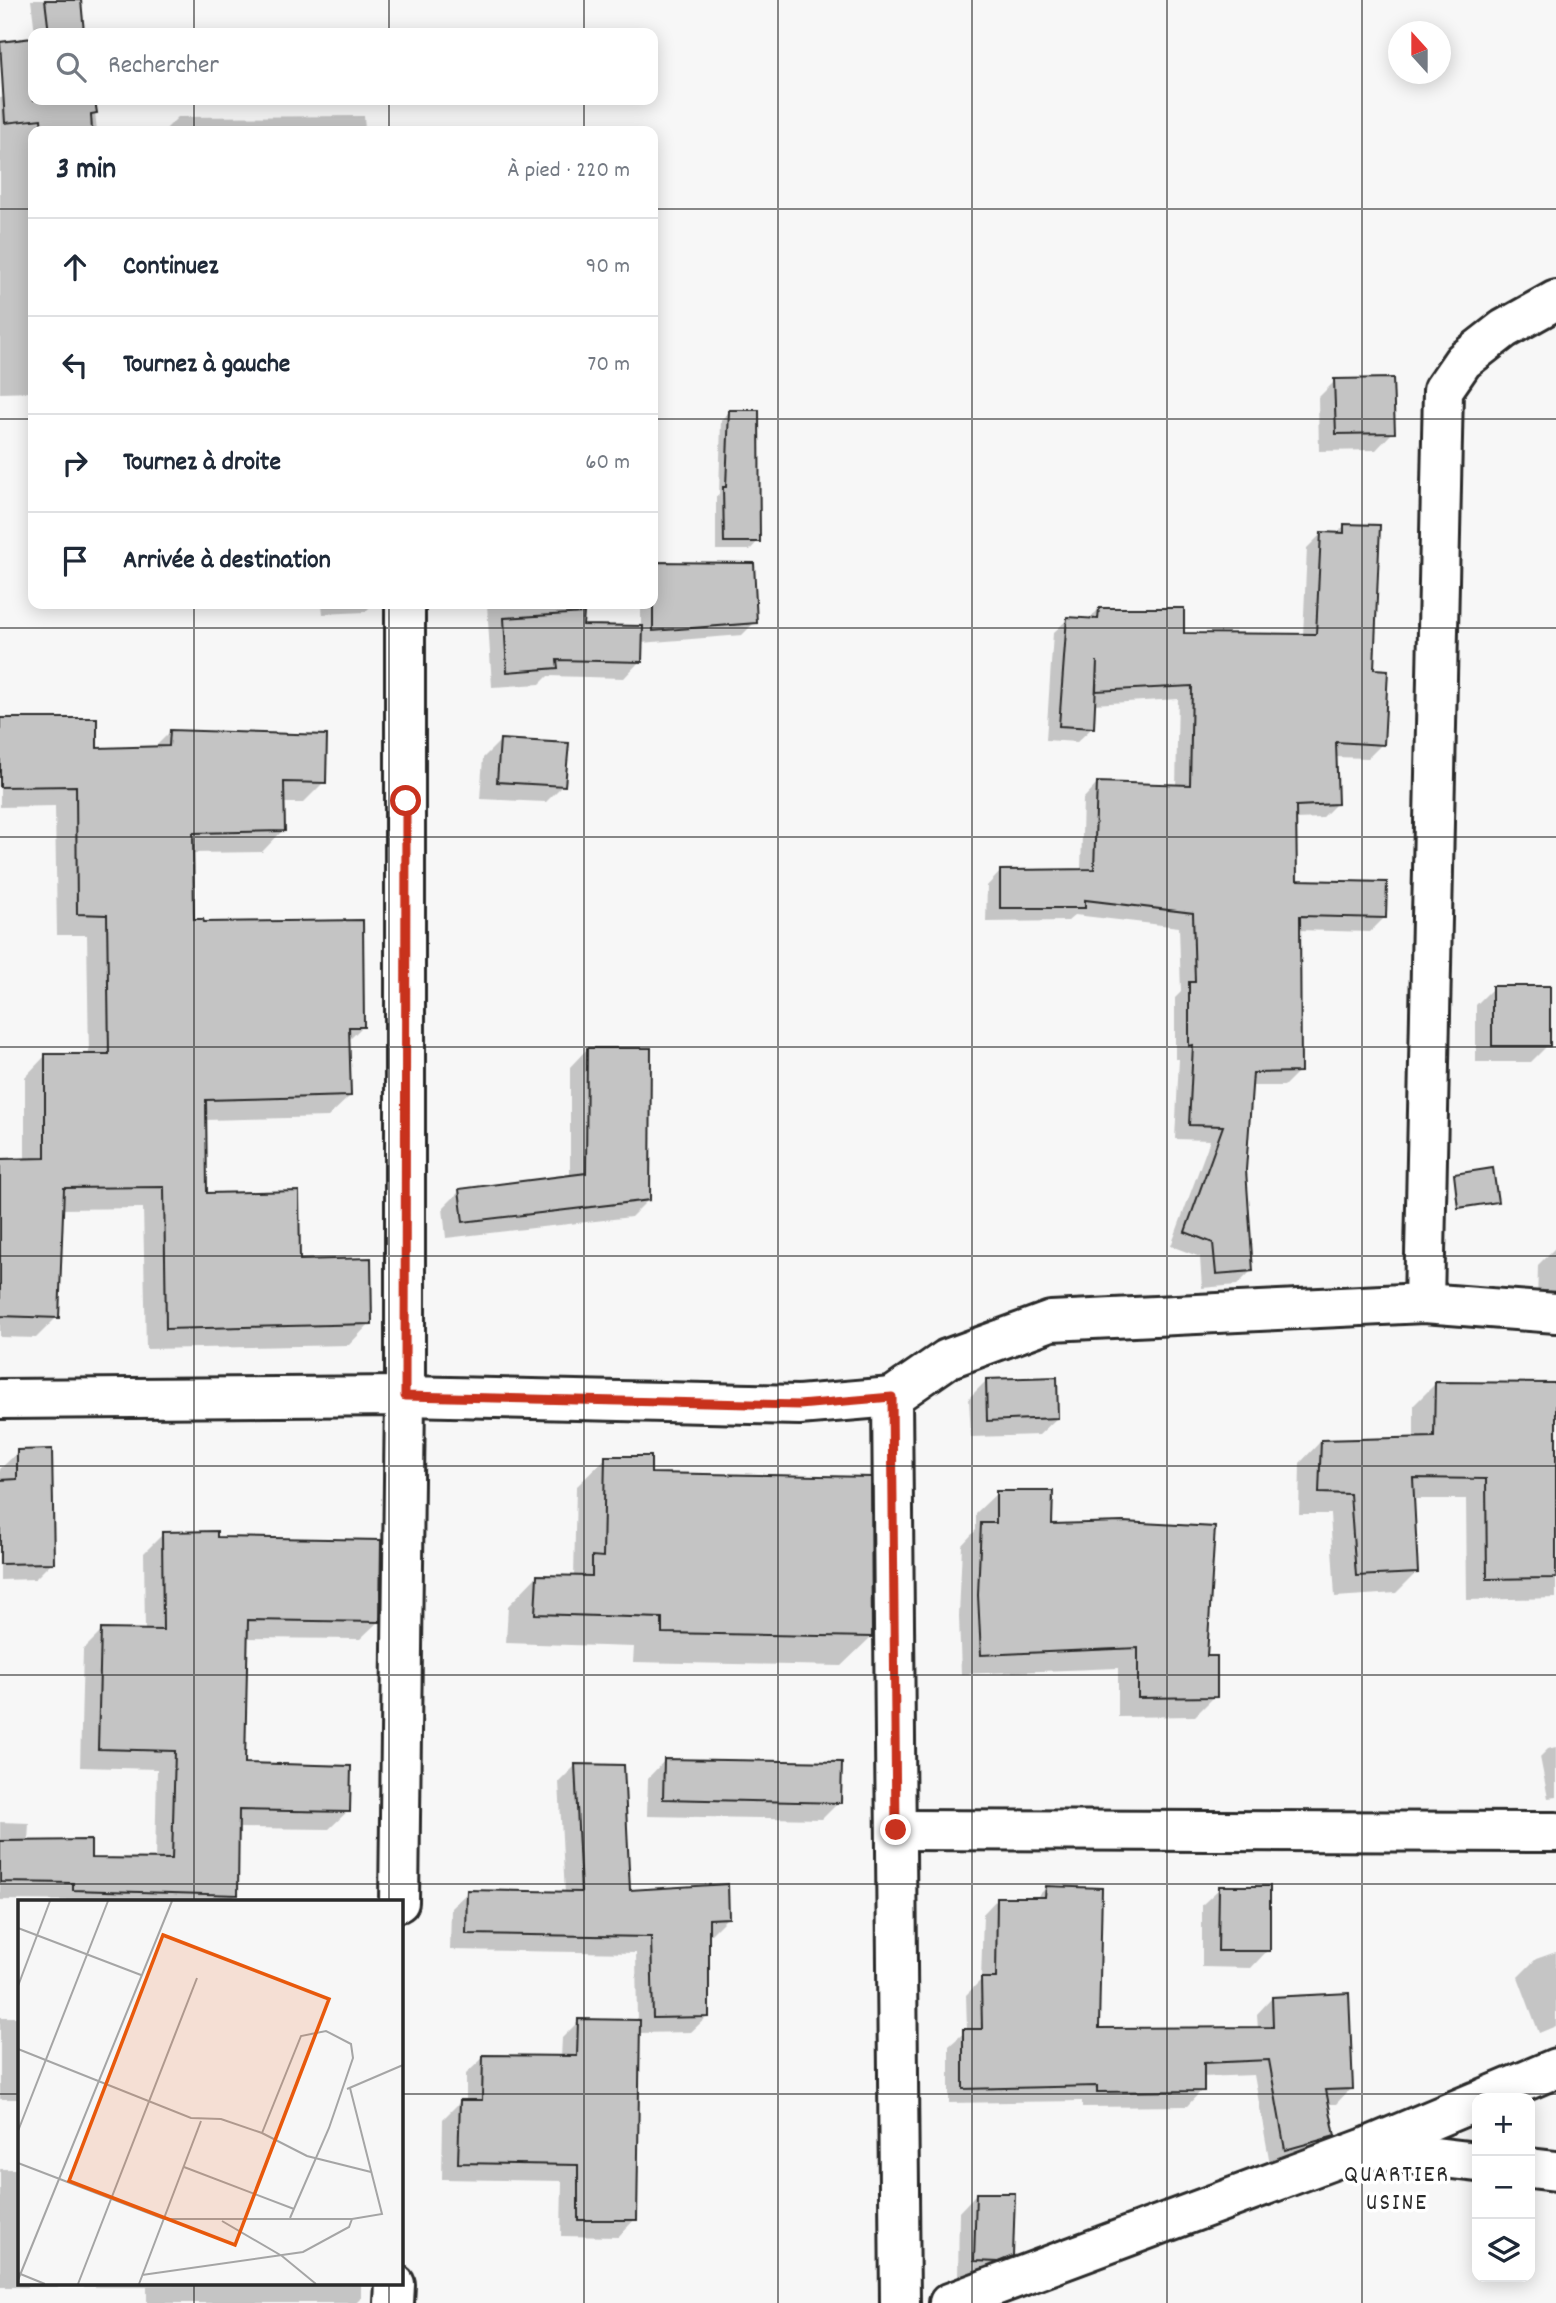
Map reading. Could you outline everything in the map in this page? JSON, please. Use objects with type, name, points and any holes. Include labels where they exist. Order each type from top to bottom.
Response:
[{"type":"street","points":[[1424,1303],[1443,390],[1463,361],[1504,329],[1556,300]]},
{"type":"street","points":[[399,1900],[405,1396],[405,609]]},
{"type":"street","points":[[0,1399],[405,1396],[799,1405],[892,1397],[947,1359],[1051,1321],[1424,1303],[1556,1313]]},
{"type":"street","points":[[892,1397],[900,2303]]},
{"type":"street","points":[[896,1830],[1556,1832]]},
{"type":"street","points":[[1497,2093],[1556,2068]]},
{"type":"street","points":[[948,2303],[1366,2148],[1472,2103]]},
{"type":"street","points":[[1366,2148],[1472,2161]]},
{"type":"street","points":[[1535,2169],[1556,2171]]},
{"type":"building","points":[[45,0],[81,0],[84,28],[48,28]]},
{"type":"building","points":[[28,39],[28,105],[96,105],[97,113],[91,114],[92,126],[42,126],[41,119],[5,123],[0,42]]},
{"type":"building","points":[[1393,378],[1395,433],[1336,434],[1334,379]]},
{"type":"building","points":[[729,410],[759,410],[760,542],[724,542],[723,487],[726,487]]},
{"type":"building","points":[[1344,524],[1380,525],[1374,669],[1388,670],[1384,745],[1336,742],[1338,804],[1296,806],[1297,880],[1387,882],[1386,918],[1300,916],[1301,1072],[1253,1073],[1246,1170],[1253,1271],[1216,1274],[1213,1243],[1185,1232],[1223,1126],[1189,1125],[1193,1045],[1189,1046],[1189,982],[1195,982],[1193,913],[1085,900],[1085,908],[1000,908],[1000,870],[1094,869],[1097,782],[1190,785],[1192,686],[1096,691],[1097,661],[1094,728],[1059,726],[1067,617],[1098,619],[1099,608],[1184,608],[1184,633],[1316,634],[1321,532],[1344,533]]},
{"type":"building","points":[[658,562],[754,563],[757,623],[653,631],[653,609],[658,609]]},
{"type":"building","points":[[584,613],[583,625],[643,626],[642,662],[557,660],[558,668],[507,672],[504,618]]},
{"type":"building","points":[[0,718],[97,718],[97,748],[169,746],[170,730],[327,735],[326,783],[284,782],[285,831],[193,833],[194,919],[203,919],[204,922],[363,920],[364,1027],[349,1027],[351,1096],[206,1100],[207,1193],[299,1191],[300,1260],[371,1258],[372,1324],[166,1329],[164,1187],[64,1188],[59,1318],[0,1316],[0,1159],[45,1158],[45,1054],[109,1054],[107,915],[77,914],[76,786],[0,787]]},
{"type":"building","points":[[500,739],[569,743],[565,786],[497,782]]},
{"type":"building","points":[[1492,986],[1550,986],[1550,1046],[1492,1046]]},
{"type":"building","points":[[587,1048],[651,1048],[650,1200],[463,1222],[459,1189],[586,1173]]},
{"type":"building","points":[[1493,1168],[1498,1202],[1458,1208],[1454,1174]]},
{"type":"building","points":[[1057,1377],[1058,1418],[987,1421],[986,1379]]},
{"type":"building","points":[[1435,1382],[1556,1383],[1556,1578],[1487,1579],[1486,1479],[1413,1478],[1418,1573],[1356,1576],[1350,1494],[1319,1493],[1321,1440],[1434,1437]]},
{"type":"building","points":[[52,1449],[54,1563],[0,1564],[0,1480],[17,1479],[17,1450]]},
{"type":"building","points":[[605,1456],[651,1456],[651,1473],[871,1477],[872,1637],[662,1633],[662,1618],[535,1614],[537,1575],[592,1576],[592,1556],[603,1557]]},
{"type":"building","points":[[996,1491],[1053,1491],[1052,1524],[1123,1522],[1215,1527],[1207,1656],[1217,1656],[1217,1697],[1138,1698],[1138,1648],[981,1655],[978,1595],[981,1523],[996,1523]]},
{"type":"building","points":[[217,1531],[217,1537],[381,1540],[380,1622],[248,1620],[245,1763],[351,1766],[350,1812],[239,1810],[238,1895],[73,1890],[73,1883],[0,1882],[0,1841],[91,1840],[91,1858],[172,1859],[175,1751],[98,1749],[101,1629],[163,1630],[162,1532]]},
{"type":"building","points":[[664,1759],[842,1762],[841,1803],[663,1799]]},
{"type":"building","points":[[575,1764],[624,1765],[630,1890],[728,1884],[729,1918],[709,1919],[709,2017],[653,2018],[651,1937],[466,1934],[467,1890],[581,1892]]},
{"type":"building","points":[[1046,1886],[1102,1888],[1099,2028],[1273,2027],[1272,1997],[1349,1993],[1353,2089],[1326,2090],[1335,2136],[1285,2150],[1269,2060],[1204,2063],[1204,2091],[1097,2092],[1097,2086],[963,2089],[963,2029],[982,2029],[981,1978],[996,1978],[997,1897],[1045,1897]]},
{"type":"building","points":[[1219,1886],[1270,1886],[1270,1951],[1218,1951]]},
{"type":"building","points":[[578,2019],[640,2020],[637,2220],[578,2220],[578,2165],[458,2163],[460,2100],[482,2100],[483,2055],[577,2056]]},
{"type":"building","points":[[976,2193],[1015,2193],[1013,2256],[998,2262],[974,2261]]},
{"type":"district","name":"QUARTIER USINE","points":[[1397,2190]]},
{"type":"route","points":[[406,801],[405,1396],[799,1405],[892,1397],[896,1830]]}]
